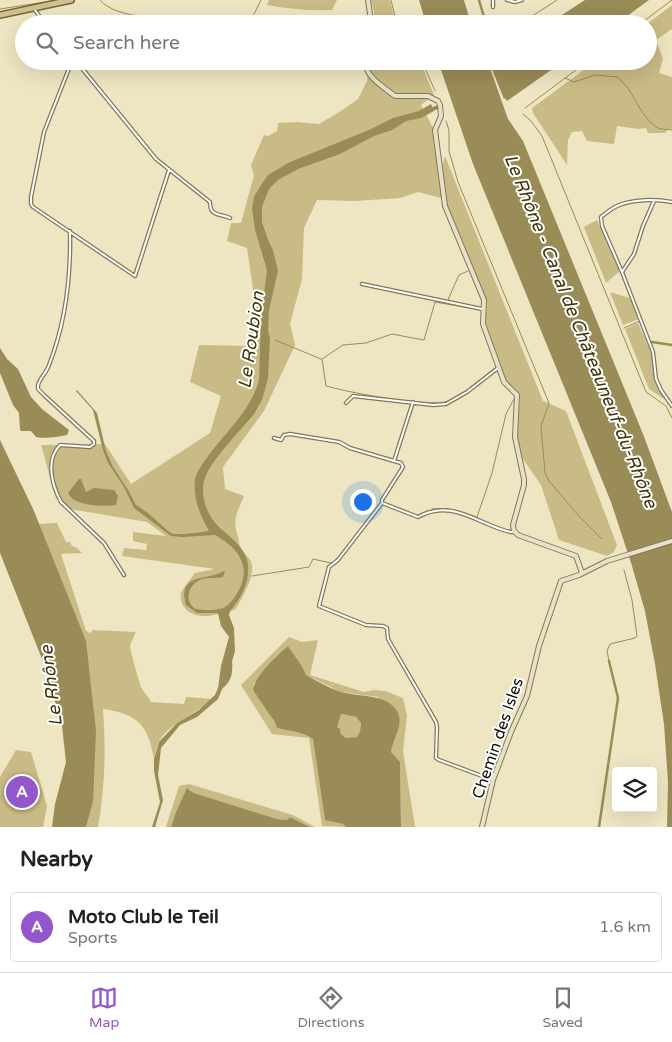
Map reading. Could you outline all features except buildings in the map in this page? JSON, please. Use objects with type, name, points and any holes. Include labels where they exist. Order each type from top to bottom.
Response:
[{"type":"main road","points":[[0,15],[71,0]]},
{"type":"street","points":[[368,0],[370,15]]},
{"type":"street","points":[[493,0],[493,7]]},
{"type":"street","points":[[507,0],[515,2],[522,0]]},
{"type":"street","points":[[35,8],[39,15]]},
{"type":"street","points":[[68,70],[44,132],[31,197],[33,207],[135,276],[169,170]]},
{"type":"street","points":[[83,70],[146,148],[169,170],[210,202],[212,212],[230,218]]},
{"type":"street","points":[[367,70],[395,96],[428,96],[438,101],[440,105],[441,116],[435,130],[443,181],[444,201],[484,300],[483,324],[504,382],[518,399],[515,437],[524,485],[513,521],[514,531],[518,535],[576,556],[582,573]]},
{"type":"street","points":[[622,272],[634,254],[654,201]]},
{"type":"street","points":[[672,202],[636,202],[619,205],[601,217],[602,226],[653,352],[656,379],[672,406]]},
{"type":"street","points":[[70,231],[67,296],[61,329],[50,364],[39,381],[38,389],[94,441],[94,444],[90,447],[60,445],[54,451],[50,463],[61,502],[104,543],[124,575]]},
{"type":"street","points":[[362,284],[484,309]]},
{"type":"street","points":[[346,402],[353,396],[433,405],[446,404],[468,392],[499,368]]},
{"type":"street","points":[[394,461],[413,402]]},
{"type":"street","points":[[274,438],[281,440],[284,435],[290,434],[339,442],[350,448],[403,464],[382,502],[338,560],[329,567],[319,606],[366,625],[387,628],[388,640],[436,722],[437,759],[493,780]]},
{"type":"street","points":[[382,502],[418,517],[435,510],[452,510],[508,532],[514,531]]},
{"type":"street","name":"Chemin des Isles","points":[[482,827],[493,780],[527,696],[539,646],[558,585],[561,581],[607,561],[672,541]]},
{"type":"shaded area","points":[[269,0],[337,0],[332,10],[324,10],[283,8],[267,5]]},
{"type":"shaded area","points":[[371,0],[390,0],[394,15],[374,15]]},
{"type":"shaded area","points":[[672,5],[672,29],[657,39],[657,16]]},
{"type":"shaded area","points":[[657,43],[663,59],[659,73],[672,77],[672,129],[668,129],[665,133],[648,133],[646,128],[638,129],[617,126],[614,144],[587,141],[582,131],[572,132],[568,140],[567,165],[533,113],[532,108],[584,70],[657,70]]},
{"type":"shaded area","points":[[368,70],[424,70],[434,95],[421,105],[433,128],[440,175],[445,156],[543,401],[566,411],[617,545],[614,552],[607,556],[559,540],[541,485],[521,456],[517,433],[520,398],[517,391],[507,383],[503,375],[485,321],[487,305],[463,242],[441,198],[418,192],[400,198],[355,201],[317,200],[304,228],[302,279],[290,324],[295,345],[264,411],[223,467],[225,489],[244,496],[237,512],[235,525],[240,547],[252,565],[251,576],[236,609],[208,616],[195,615],[183,606],[181,593],[195,573],[215,569],[122,556],[124,548],[146,550],[147,544],[133,541],[133,532],[166,536],[147,522],[70,509],[56,498],[41,445],[105,444],[131,484],[210,433],[221,396],[190,382],[199,345],[247,346],[254,296],[247,248],[227,241],[231,223],[241,223],[254,175],[251,165],[264,135],[268,136],[277,131],[278,123],[319,124],[358,99],[367,81]]},
{"type":"shaded area","points":[[597,220],[620,271],[606,283],[584,227]]},
{"type":"shaded area","points":[[610,292],[630,298],[639,319],[623,325]]},
{"type":"shaded area","points":[[638,323],[652,354],[655,378],[664,399],[649,389],[625,329]]},
{"type":"shaded area","points":[[57,523],[66,542],[70,542],[72,546],[82,553],[61,554],[86,631],[90,633],[93,630],[136,632],[130,650],[142,689],[151,702],[184,704],[186,697],[212,699],[168,730],[158,744],[154,759],[152,747],[139,723],[125,714],[103,709],[104,768],[98,827],[86,827],[93,802],[39,524]]},
{"type":"shaded area","points":[[289,637],[302,642],[318,640],[310,675],[364,692],[374,690],[385,691],[403,698],[407,716],[403,751],[415,827],[401,827],[400,763],[391,752],[392,744],[378,697],[341,692],[306,675],[288,646],[271,662],[254,684],[277,728],[301,733],[313,739],[325,819],[344,824],[346,827],[322,826],[309,738],[272,734],[241,685]]},
{"type":"shaded area","points":[[341,714],[356,717],[361,723],[357,737],[345,739],[337,727]]},
{"type":"shaded area","points":[[16,750],[31,752],[47,806],[43,827],[0,827],[0,777]]},
{"type":"shaded area","points":[[189,784],[293,815],[315,827],[310,827],[290,817],[287,820],[277,819],[194,793],[190,789],[176,812],[171,827],[166,827],[179,786]]},
{"type":"water","points":[[419,0],[464,0],[468,15],[423,15]]},
{"type":"water","points":[[585,0],[649,0],[628,15],[562,15]]},
{"type":"water","name":"Le Rhône - Canal de Châteauneuf-du-Rhône","points":[[441,70],[491,70],[508,119],[523,141],[643,434],[672,512],[672,827],[667,827],[668,782],[664,724],[655,664],[645,611],[632,566],[611,502],[473,164]]},
{"type":"water","points":[[492,70],[551,70],[507,101],[504,99]]},
{"type":"water","points":[[431,104],[434,111],[421,118],[406,121],[392,130],[374,136],[340,154],[298,169],[278,180],[269,189],[262,207],[262,222],[273,250],[278,271],[269,310],[268,378],[262,400],[254,414],[213,463],[203,484],[205,504],[211,517],[238,544],[247,560],[248,576],[245,586],[229,615],[234,628],[235,651],[218,699],[197,717],[180,725],[161,748],[158,775],[163,800],[155,827],[152,827],[160,802],[154,771],[154,759],[159,742],[177,723],[199,710],[215,695],[229,637],[221,626],[218,613],[197,613],[186,605],[184,594],[186,587],[196,579],[219,574],[225,570],[223,577],[202,579],[194,584],[189,592],[189,600],[194,608],[210,610],[222,608],[229,604],[240,589],[244,571],[236,551],[215,535],[171,536],[134,508],[124,487],[108,463],[93,410],[76,391],[97,413],[106,451],[113,467],[136,505],[173,534],[209,531],[196,500],[196,477],[199,469],[213,449],[250,402],[259,380],[261,316],[267,270],[255,230],[252,208],[254,197],[268,175],[290,162],[369,130],[393,118],[419,111]]},
{"type":"water","points":[[0,348],[7,359],[18,369],[31,397],[42,409],[69,430],[67,435],[40,438],[36,437],[31,431],[21,431],[19,413],[13,405],[0,373]]},
{"type":"water","name":"Le Rhône","points":[[0,440],[34,511],[86,641],[96,731],[93,802],[86,827],[52,827],[55,804],[66,762],[62,726],[44,664],[0,553]]},
{"type":"water","points":[[81,479],[86,492],[94,488],[114,490],[118,496],[116,505],[89,505],[76,501],[68,493]]},
{"type":"water","points":[[288,646],[306,675],[341,692],[374,697],[390,703],[395,709],[400,721],[391,752],[400,762],[401,827],[346,827],[343,824],[325,820],[313,739],[301,733],[277,728],[253,690],[262,672]],"holes":[[[341,714],[356,717],[361,723],[360,731],[357,737],[346,738],[337,727]]]},
{"type":"water","points":[[187,788],[194,793],[277,819],[287,820],[290,817],[310,827],[171,827]]},
{"type":"waterway","points":[[0,9],[58,0]]},
{"type":"waterway","points":[[100,0],[108,7],[131,15]]},
{"type":"waterway","points":[[254,15],[261,0]]},
{"type":"waterway","points":[[391,0],[395,15]]},
{"type":"waterway","points":[[479,0],[483,15]]},
{"type":"waterway","points":[[534,15],[557,0]]},
{"type":"waterway","points":[[652,15],[672,0]]},
{"type":"waterway","points":[[426,70],[435,91]]},
{"type":"waterway","points":[[525,108],[576,70]]},
{"type":"waterway","points":[[565,78],[574,82],[595,75],[617,77],[628,88],[650,122],[658,128],[672,130]]},
{"type":"waterway","name":"Le Roubion","points":[[430,110],[438,107]]},
{"type":"waterway","points":[[523,114],[542,136],[646,392],[666,406],[672,418]]},
{"type":"waterway","points":[[446,121],[449,130],[449,151],[458,182],[549,403],[541,426],[545,473],[549,481],[578,515],[602,539]]},
{"type":"waterway","points":[[447,302],[459,275],[468,271]]},
{"type":"waterway","points":[[322,359],[343,345],[366,343],[392,334],[424,340],[435,302],[476,309]]},
{"type":"waterway","points":[[624,328],[640,321],[648,341]]},
{"type":"waterway","points":[[275,340],[321,359]]},
{"type":"waterway","points":[[652,342],[672,345]]},
{"type":"waterway","points":[[322,359],[326,386],[372,396],[425,403],[449,401]]},
{"type":"waterway","points":[[463,393],[495,368]]},
{"type":"waterway","points":[[432,509],[450,509],[477,517],[492,473],[506,414],[514,399]]},
{"type":"waterway","points":[[383,502],[407,511]]},
{"type":"waterway","points":[[369,518],[380,503]]},
{"type":"waterway","points":[[478,518],[492,525]]},
{"type":"waterway","points":[[353,539],[362,527]]},
{"type":"waterway","points":[[252,576],[309,567],[313,559],[334,562],[352,540]]},
{"type":"waterway","points":[[609,661],[607,651],[610,644],[637,636],[632,600],[624,570]]},
{"type":"waterway","name":"Le Roubion","points":[[221,687],[229,675],[230,660]]},
{"type":"waterway","points":[[599,827],[618,698],[609,661]]},
{"type":"place","name":"Moto Club le Teil","points":[[22,792]]}]
